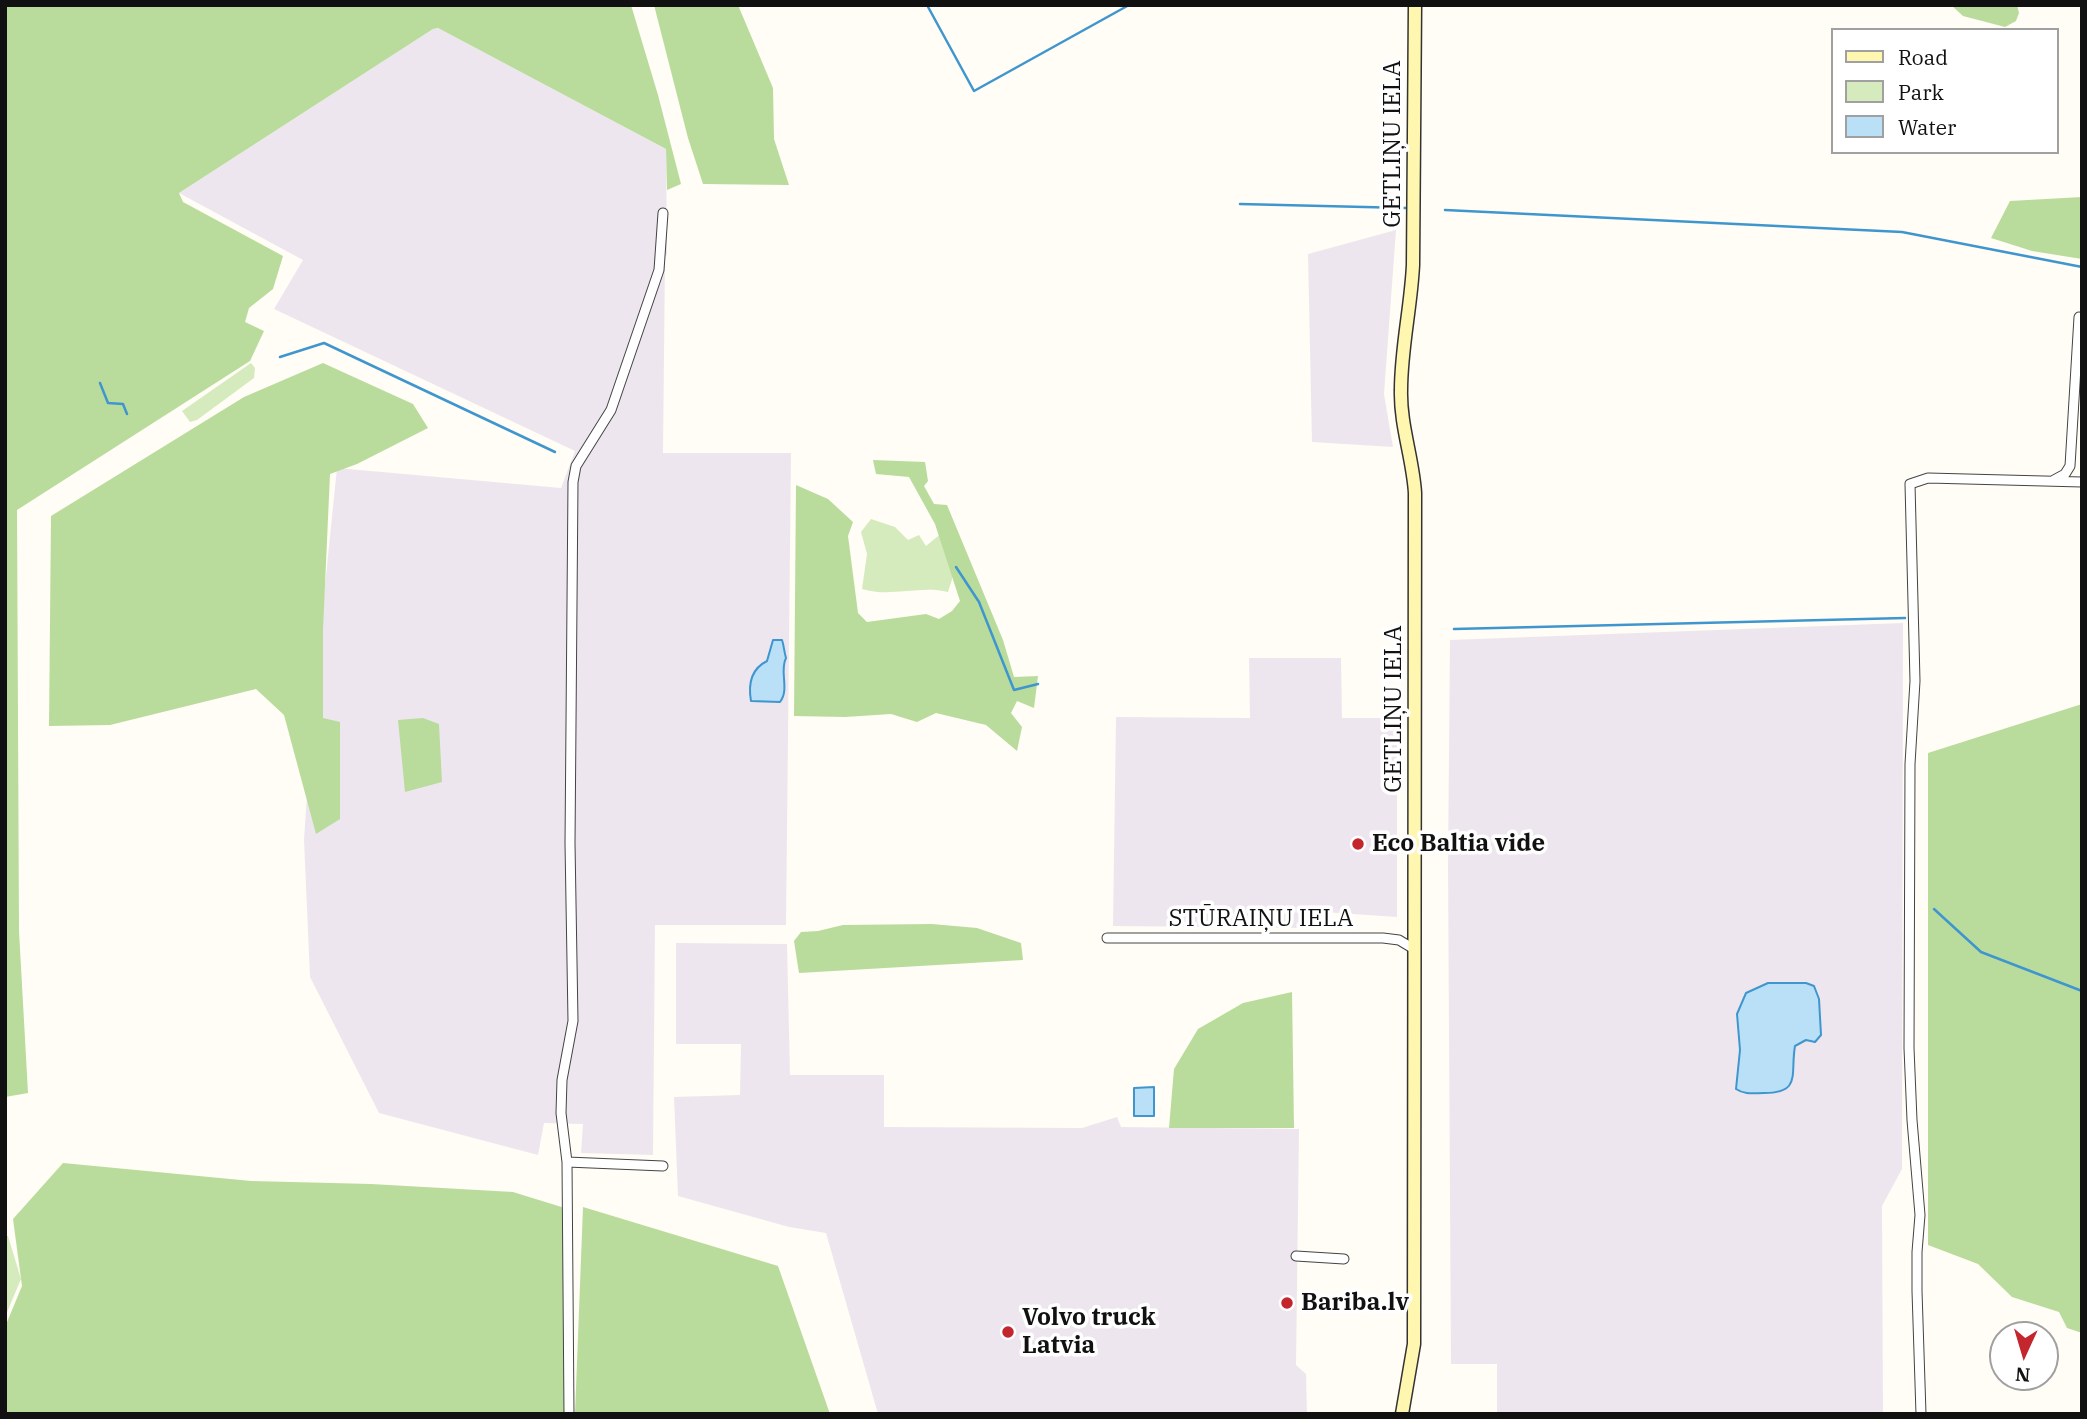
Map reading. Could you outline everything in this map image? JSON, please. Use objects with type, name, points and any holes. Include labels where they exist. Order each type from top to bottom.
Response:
[{"type":"street","name":"GETLIŅU IELA","points":[[1402,1414],[1414,1344],[1415,493],[1412,458],[1401,411],[1401,389],[1413,265],[1415,5]]},
{"type":"street","points":[[569,1414],[567,1162],[561,1113],[562,1080],[573,1021],[570,843],[573,482],[576,466],[611,410],[659,270],[663,213]]},
{"type":"street","points":[[2052,481],[2065,474],[2070,466],[2079,317]]},
{"type":"street","points":[[1921,1414],[1917,1291],[1920,1215],[1909,1048],[1910,764],[1915,681],[1910,484],[1928,478],[2082,482]]},
{"type":"street","name":"STŪRAIŅU IELA","points":[[1107,938],[1383,938],[1399,940],[1414,949]]},
{"type":"street","points":[[567,1162],[663,1166]]},
{"type":"street","points":[[1296,1256],[1344,1259]]},
{"type":"shaded area","points":[[438,28],[666,149],[663,453],[791,453],[786,925],[655,925],[653,1155],[581,1153],[583,1124],[544,1123],[538,1155],[379,1113],[310,977],[304,840],[313,703],[337,468],[561,488],[575,451],[274,309],[303,260],[179,193]]},
{"type":"shaded area","points":[[1396,230],[1384,394],[1393,447],[1312,442],[1308,254]]},
{"type":"shaded area","points":[[1903,623],[1902,1169],[1882,1206],[1883,1414],[1497,1414],[1497,1364],[1451,1364],[1448,866],[1450,640]]},
{"type":"shaded area","name":"Eco Baltia vide","points":[[1249,658],[1341,658],[1342,718],[1397,718],[1397,917],[1309,911],[1309,928],[1113,926],[1116,717],[1250,718]]},
{"type":"shaded area","points":[[676,943],[787,944],[790,1075],[884,1075],[884,1127],[1082,1128],[1117,1117],[1121,1127],[1299,1129],[1296,1365],[1306,1374],[1307,1414],[878,1414],[826,1233],[789,1227],[678,1196],[674,1097],[740,1095],[741,1044],[676,1044]]},
{"type":"green space","points":[[5,5],[631,5],[681,184],[667,190],[666,149],[438,28],[179,193],[183,202],[283,256],[273,289],[249,308],[245,322],[264,331],[250,361],[17,510],[19,931],[28,1093],[5,1097]]},
{"type":"green space","points":[[654,5],[738,5],[773,88],[774,139],[789,185],[703,184],[688,138]]},
{"type":"green space","points":[[1951,5],[2017,5],[2019,13],[2016,21],[2005,27],[1963,16]]},
{"type":"green space","points":[[2082,197],[2082,259],[2032,251],[1991,238],[2010,201]]},
{"type":"green space","points":[[251,363],[255,368],[254,378],[197,420],[190,422],[182,411]]},
{"type":"green space","points":[[323,363],[413,404],[428,428],[357,464],[330,474],[323,630],[323,718],[340,722],[340,819],[316,834],[284,715],[256,689],[110,725],[49,726],[51,516],[244,397]]},
{"type":"green space","points":[[873,460],[925,462],[928,481],[924,486],[934,504],[947,505],[1003,640],[1014,677],[1038,676],[1034,708],[1017,701],[1011,713],[1022,727],[1017,751],[986,725],[936,713],[917,722],[891,714],[794,716],[796,485],[828,499],[853,522],[848,536],[858,613],[867,622],[926,614],[939,619],[952,611],[960,601],[935,524],[909,477],[876,474]]},
{"type":"green space","points":[[871,519],[895,527],[908,540],[919,535],[926,546],[943,532],[956,567],[948,592],[884,592],[862,589],[867,554],[861,532]]},
{"type":"green space","points":[[2082,704],[2082,1333],[2067,1328],[2059,1312],[2012,1297],[1978,1264],[1928,1245],[1928,753]]},
{"type":"green space","points":[[423,718],[439,724],[442,782],[405,792],[398,720]]},
{"type":"green space","points":[[932,924],[977,928],[1021,943],[1023,960],[799,973],[794,941],[801,932],[843,925]]},
{"type":"green space","points":[[1292,992],[1294,1128],[1169,1128],[1174,1069],[1198,1029],[1243,1003]]},
{"type":"green space","points":[[63,1163],[251,1181],[513,1192],[568,1209],[568,1414],[5,1414],[5,1327],[22,1286],[13,1219]]},
{"type":"green space","points":[[583,1207],[778,1266],[830,1414],[575,1414]]},
{"type":"green space","points":[[5,1236],[8,1236],[21,1279],[5,1317]]},
{"type":"water","points":[[773,640],[782,640],[786,658],[783,697],[780,702],[751,701],[752,678],[757,668],[767,661]]},
{"type":"water","points":[[1768,983],[1806,983],[1814,986],[1819,999],[1821,1035],[1815,1042],[1806,1040],[1795,1046],[1792,1080],[1784,1090],[1746,1093],[1736,1089],[1740,1050],[1737,1014],[1746,993]]},
{"type":"water","points":[[1154,1087],[1154,1116],[1134,1116],[1134,1088]]},
{"type":"waterway","points":[[927,5],[974,91],[1129,5]]},
{"type":"waterway","points":[[1240,204],[1406,208]]},
{"type":"waterway","points":[[1445,210],[1902,232],[2082,267]]},
{"type":"waterway","points":[[280,357],[324,343],[555,452]]},
{"type":"waterway","points":[[100,383],[108,403],[123,404],[127,414]]},
{"type":"waterway","points":[[956,567],[979,602],[1014,690],[1038,684]]},
{"type":"waterway","points":[[1454,629],[1905,618]]},
{"type":"waterway","points":[[1934,909],[1981,952],[2082,991]]},
{"type":"place","name":"Eco Baltia vide","points":[[1358,844]]},
{"type":"place","name":"Bariba.lv","points":[[1287,1303]]},
{"type":"place","name":"Volvo truck Latvia","points":[[1008,1332]]}]
